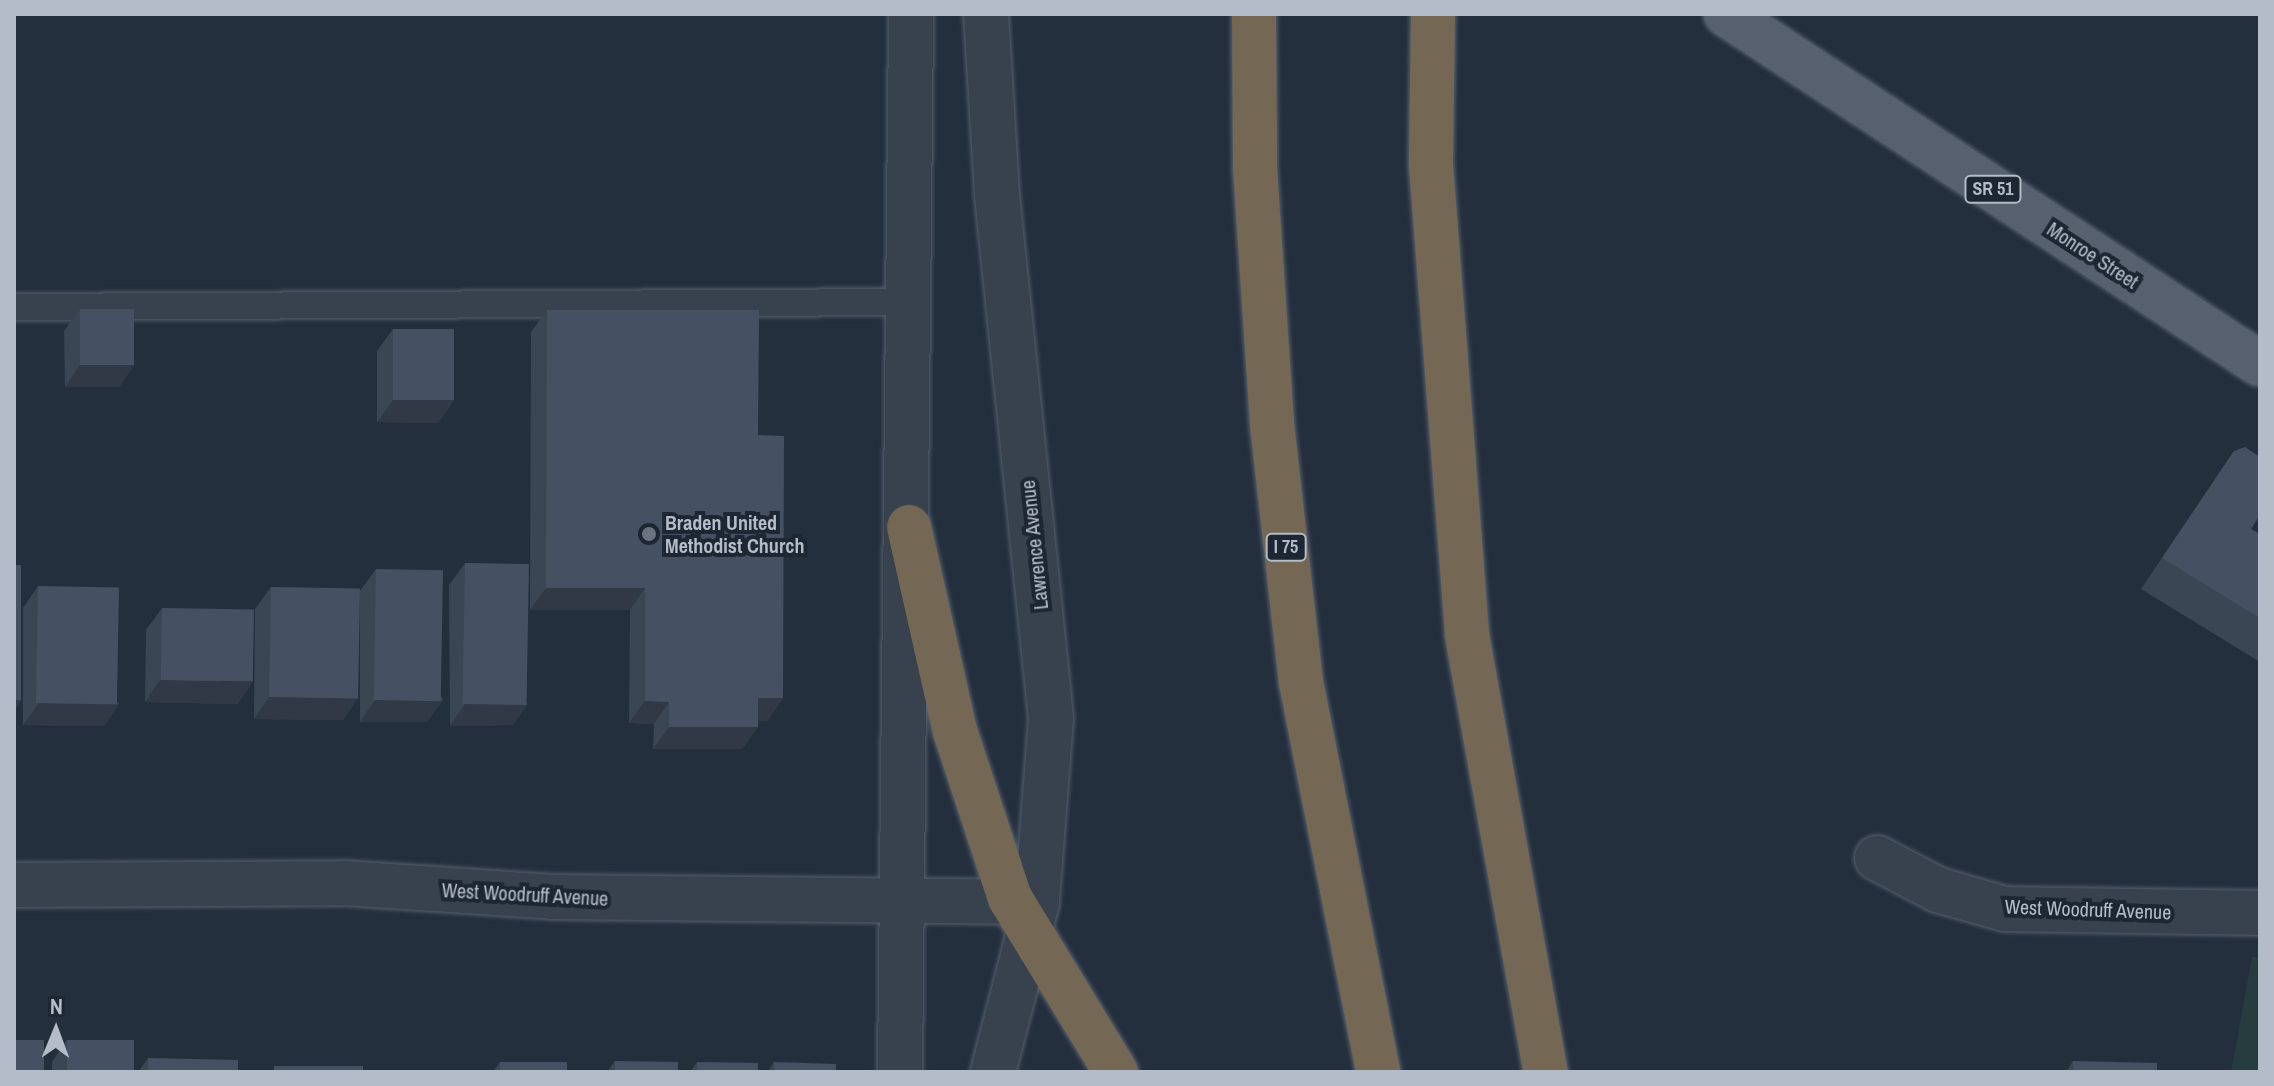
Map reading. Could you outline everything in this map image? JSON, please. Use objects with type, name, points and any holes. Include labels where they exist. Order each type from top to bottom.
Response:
[{"type":"highway","name":"I 75","points":[[1254,14],[1255,168],[1272,424],[1299,667],[1378,1072]]},
{"type":"highway","points":[[1433,14],[1431,165],[1467,635],[1546,1072]]},
{"type":"highway","points":[[909,527],[955,731],[1027,912],[1116,1072]]},
{"type":"main road","name":"Monroe Street","points":[[1726,14],[2260,364]]},
{"type":"street","points":[[900,1072],[909,527],[911,14]]},
{"type":"street","name":"Lawrence Avenue","points":[[986,14],[997,195],[1051,718],[1027,912],[993,1072]]},
{"type":"street","name":"West Woodruff Avenue","points":[[1877,858],[1938,890],[2005,909],[2260,913]]},
{"type":"street","name":"West Woodruff Avenue","points":[[14,885],[344,883],[554,897],[905,901],[1027,912]]},
{"type":"lane","points":[[14,307],[910,302]]},
{"type":"green space","points":[[2252,957],[2260,957],[2260,1072],[2231,1072]]},
{"type":"building","points":[[80,309],[134,309],[134,365],[80,365]]},
{"type":"building","name":"Braden United Methodist Church","points":[[547,310],[759,310],[758,435],[784,436],[783,698],[758,698],[758,727],[669,727],[669,702],[645,701],[645,588],[546,588]]},
{"type":"building","points":[[393,329],[454,329],[454,400],[393,400]]},
{"type":"building","points":[[2245,447],[2260,457],[2260,515],[2251,529],[2260,534],[2260,618],[2162,558],[2234,451]]},
{"type":"building","points":[[465,563],[529,564],[527,705],[463,704]]},
{"type":"building","points":[[14,565],[21,565],[21,700],[14,700]]},
{"type":"building","points":[[376,569],[443,570],[441,701],[374,700]]},
{"type":"building","points":[[38,586],[119,587],[117,704],[36,703]]},
{"type":"building","points":[[271,587],[360,589],[358,699],[269,697]]},
{"type":"building","points":[[162,608],[254,610],[253,682],[161,680]]},
{"type":"building","points":[[14,1040],[44,1040],[44,1072],[14,1072]]},
{"type":"building","points":[[67,1040],[134,1040],[134,1072],[67,1072]]},
{"type":"building","points":[[148,1058],[238,1060],[238,1072],[148,1072]]},
{"type":"building","points":[[615,1061],[678,1062],[678,1072],[615,1072]]},
{"type":"building","points":[[2073,1061],[2157,1063],[2157,1072],[2073,1072]]},
{"type":"building","points":[[500,1062],[567,1062],[567,1072],[500,1072]]},
{"type":"building","points":[[697,1062],[758,1063],[758,1072],[697,1072]]},
{"type":"building","points":[[774,1062],[836,1064],[836,1072],[774,1072]]},
{"type":"building","points":[[274,1066],[363,1066],[363,1072],[274,1072]]},
{"type":"place","name":"Braden United Methodist Church","points":[[649,534]]}]
